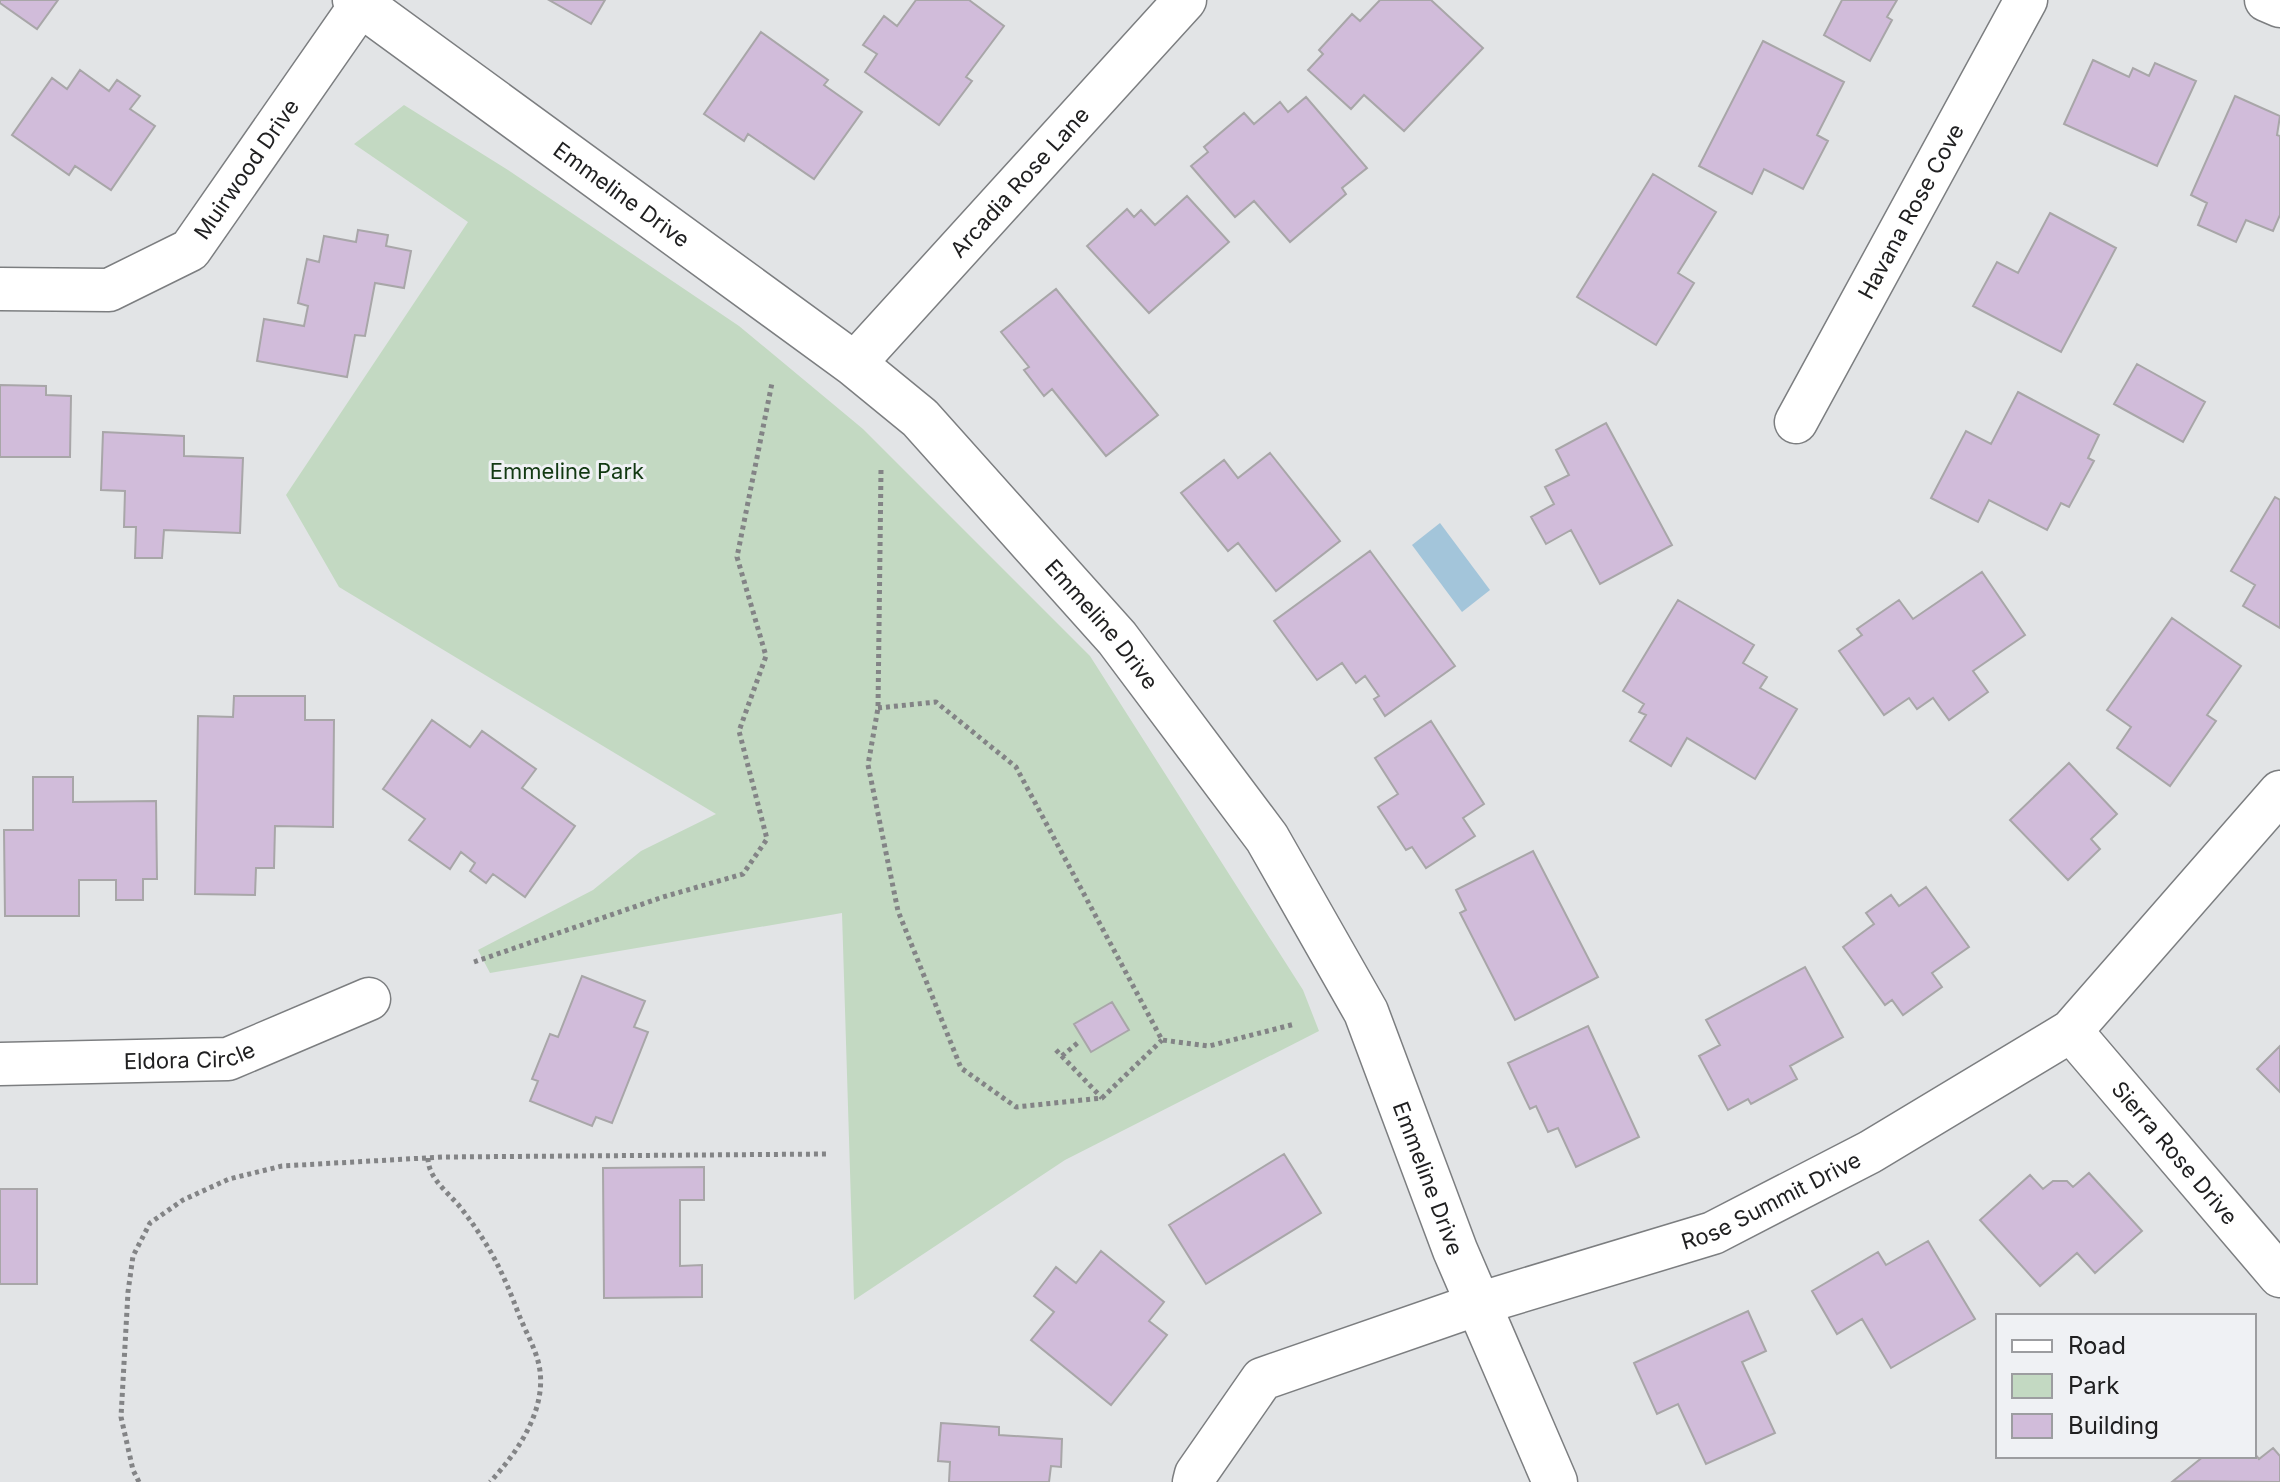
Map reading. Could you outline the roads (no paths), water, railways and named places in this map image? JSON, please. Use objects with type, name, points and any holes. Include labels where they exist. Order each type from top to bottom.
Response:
[{"type":"street","name":"Arcadia Rose Lane","points":[[854,364],[1185,0]]},
{"type":"street","name":"Havana Rose Cove","points":[[1796,422],[2026,0]]},
{"type":"street","points":[[2266,0],[2280,6]]},
{"type":"street","name":"Emmeline Drive","points":[[360,1],[854,364],[920,418],[1117,638],[1267,838],[1366,1012],[1478,1304],[1555,1482]]},
{"type":"street","name":"Muirwood Drive","points":[[0,289],[109,290],[190,250],[360,1]]},
{"type":"street","name":"Rose Summit Drive","points":[[1194,1482],[1196,1474],[1262,1379],[1478,1304],[1713,1233],[1870,1152],[2071,1031],[2280,792]]},
{"type":"street","name":"Eldora Circle","points":[[0,1064],[228,1059],[369,999]]},
{"type":"street","name":"Sierra Rose Drive","points":[[2071,1031],[2280,1276]]},
{"type":"water","points":[[1440,523],[1490,590],[1462,612],[1412,545]]},
{"type":"park label","name":"Emmeline Park","points":[[567,471]]}]
